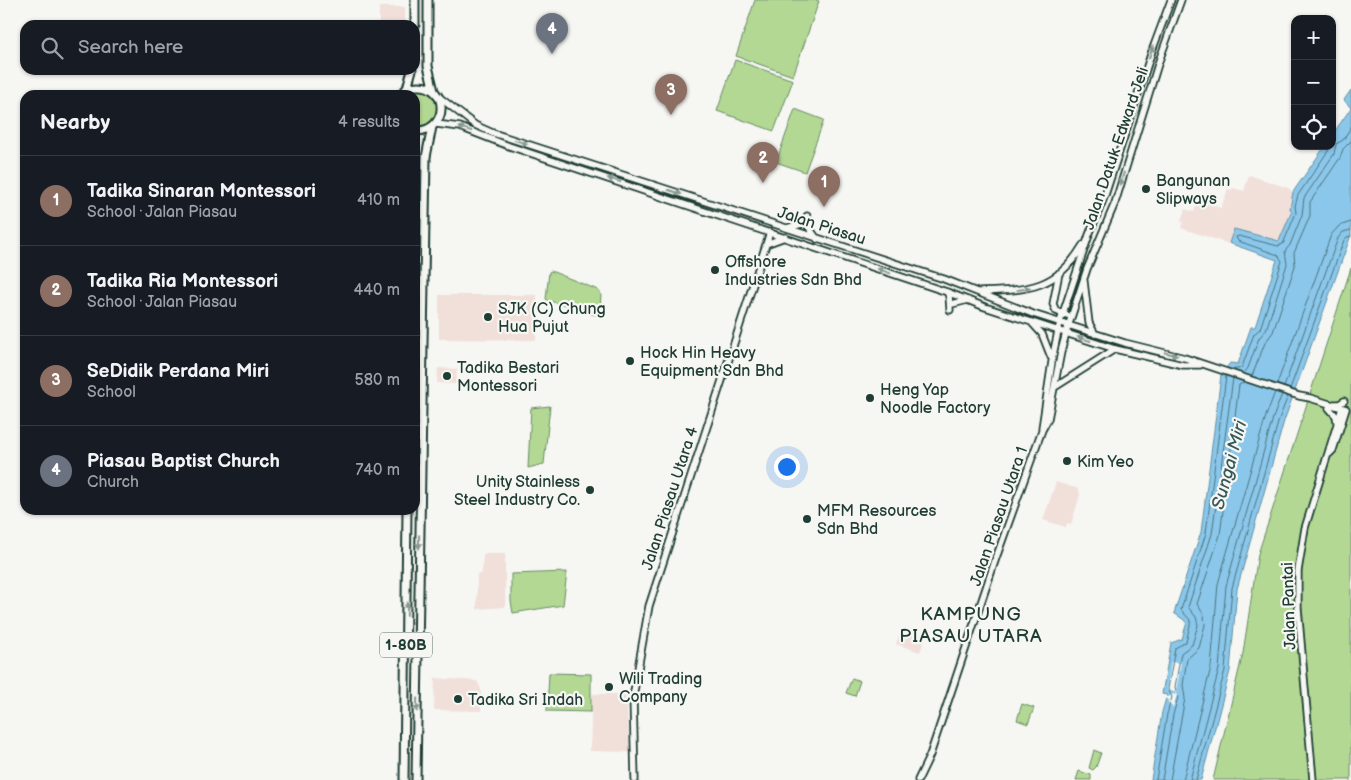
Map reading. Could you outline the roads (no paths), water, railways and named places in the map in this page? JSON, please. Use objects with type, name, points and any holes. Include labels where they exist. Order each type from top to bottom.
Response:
[{"type":"highway","points":[[415,0],[415,20]]},
{"type":"highway","points":[[416,780],[426,157],[434,125],[440,116],[442,106],[436,94],[428,66],[428,0]]},
{"type":"highway","points":[[411,75],[407,88],[421,86],[436,94]]},
{"type":"highway","points":[[420,130],[425,130],[434,125]]},
{"type":"highway","name":"1-80B","points":[[404,780],[408,515]]},
{"type":"street","name":"Jalan Datuk Edward Jeli","points":[[1058,331],[1089,235],[1105,195],[1152,51],[1171,0]]},
{"type":"street","name":"Jalan Datuk Edward Jeli","points":[[1066,334],[1084,279],[1115,203],[1180,0]]},
{"type":"street","name":"Jalan Piasau","points":[[436,94],[483,129],[944,279],[1033,314],[1125,343],[1185,358],[1300,396],[1309,401],[1330,406]]},
{"type":"street","name":"Jalan Piasau","points":[[434,125],[460,128],[518,149],[760,228],[970,301]]},
{"type":"street","points":[[1118,156],[1132,146]]},
{"type":"street","points":[[647,191],[649,184]]},
{"type":"street","points":[[785,228],[806,220],[817,239]]},
{"type":"street","points":[[766,222],[770,232]]},
{"type":"street","points":[[760,228],[765,246],[786,237]]},
{"type":"street","name":"Jalan Piasau Utara 4","points":[[636,780],[634,697],[648,606],[770,232]]},
{"type":"street","points":[[801,233],[801,238],[805,244]]},
{"type":"street","points":[[975,292],[1020,290],[1041,285],[1059,273],[1076,257],[1089,235]]},
{"type":"street","points":[[1059,273],[1053,304],[1056,311],[1072,316]]},
{"type":"street","points":[[912,280],[947,289],[949,284],[944,279]]},
{"type":"street","points":[[1084,279],[1089,323],[1095,334]]},
{"type":"street","points":[[947,292],[951,307],[970,301],[1115,349],[1183,366],[1207,366]]},
{"type":"street","points":[[1029,321],[1042,334],[1052,364]]},
{"type":"street","name":"Jalan Piasau Utara 1","points":[[1042,430],[1058,331]]},
{"type":"street","name":"Jalan Piasau Utara 1","points":[[918,780],[924,771],[996,558],[1042,430],[1048,419],[1066,334]]},
{"type":"street","points":[[1055,387],[1115,349]]},
{"type":"street","points":[[1330,406],[1344,401]]},
{"type":"street","points":[[1329,454],[1333,450],[1343,411],[1330,406]]},
{"type":"street","points":[[1330,406],[1336,416],[1337,424]]},
{"type":"street","name":"Jalan Pantai","points":[[1313,780],[1298,608],[1298,571],[1305,528],[1337,424],[1343,411]]},
{"type":"water","points":[[1351,90],[1351,108],[1344,100]]},
{"type":"water","name":"Sungai Miri","points":[[1351,108],[1351,235],[1284,421],[1237,589],[1230,671],[1201,780],[1151,780],[1162,712],[1167,695],[1162,694],[1171,643],[1182,639],[1187,622],[1174,613],[1201,532],[1221,375],[1230,363],[1238,364],[1251,327],[1255,327],[1277,260],[1229,243],[1234,229],[1279,241],[1292,211],[1290,209],[1293,192],[1322,150],[1336,150],[1336,129]]},
{"type":"place","name":"Piasau Baptist Church","points":[[552,54]]},
{"type":"place","name":"SeDidik Perdana Miri","points":[[671,115]]},
{"type":"place","name":"Tadika Ria Montessori","points":[[763,183]]},
{"type":"place","name":"Bangunan Slipways","points":[[1146,189]]},
{"type":"place","name":"Tadika Sinaran Montessori","points":[[824,207]]},
{"type":"place","name":"Offshore Industries Sdn Bhd","points":[[715,270]]},
{"type":"place","name":"SJK (C) Chung Hua Pujut","points":[[488,317]]},
{"type":"place","name":"Hock Hin Heavy Equipment Sdn Bhd","points":[[630,361]]},
{"type":"place","name":"Tadika Bestari Montessori","points":[[447,376]]},
{"type":"place","name":"Heng Yap Noodle Factory","points":[[870,398]]},
{"type":"place","name":"Kim Yeo","points":[[1067,461]]},
{"type":"place","name":"Unity Stainless Steel Industry Co.","points":[[590,490]]},
{"type":"place","name":"MFM Resources Sdn Bhd","points":[[807,519]]},
{"type":"place","name":"Wili Trading Company","points":[[609,687]]},
{"type":"place","name":"Tadika Sri Indah","points":[[458,699]]},
{"type":"district","name":"KAMPUNG PIASAU UTARA","points":[[971,624]]}]
